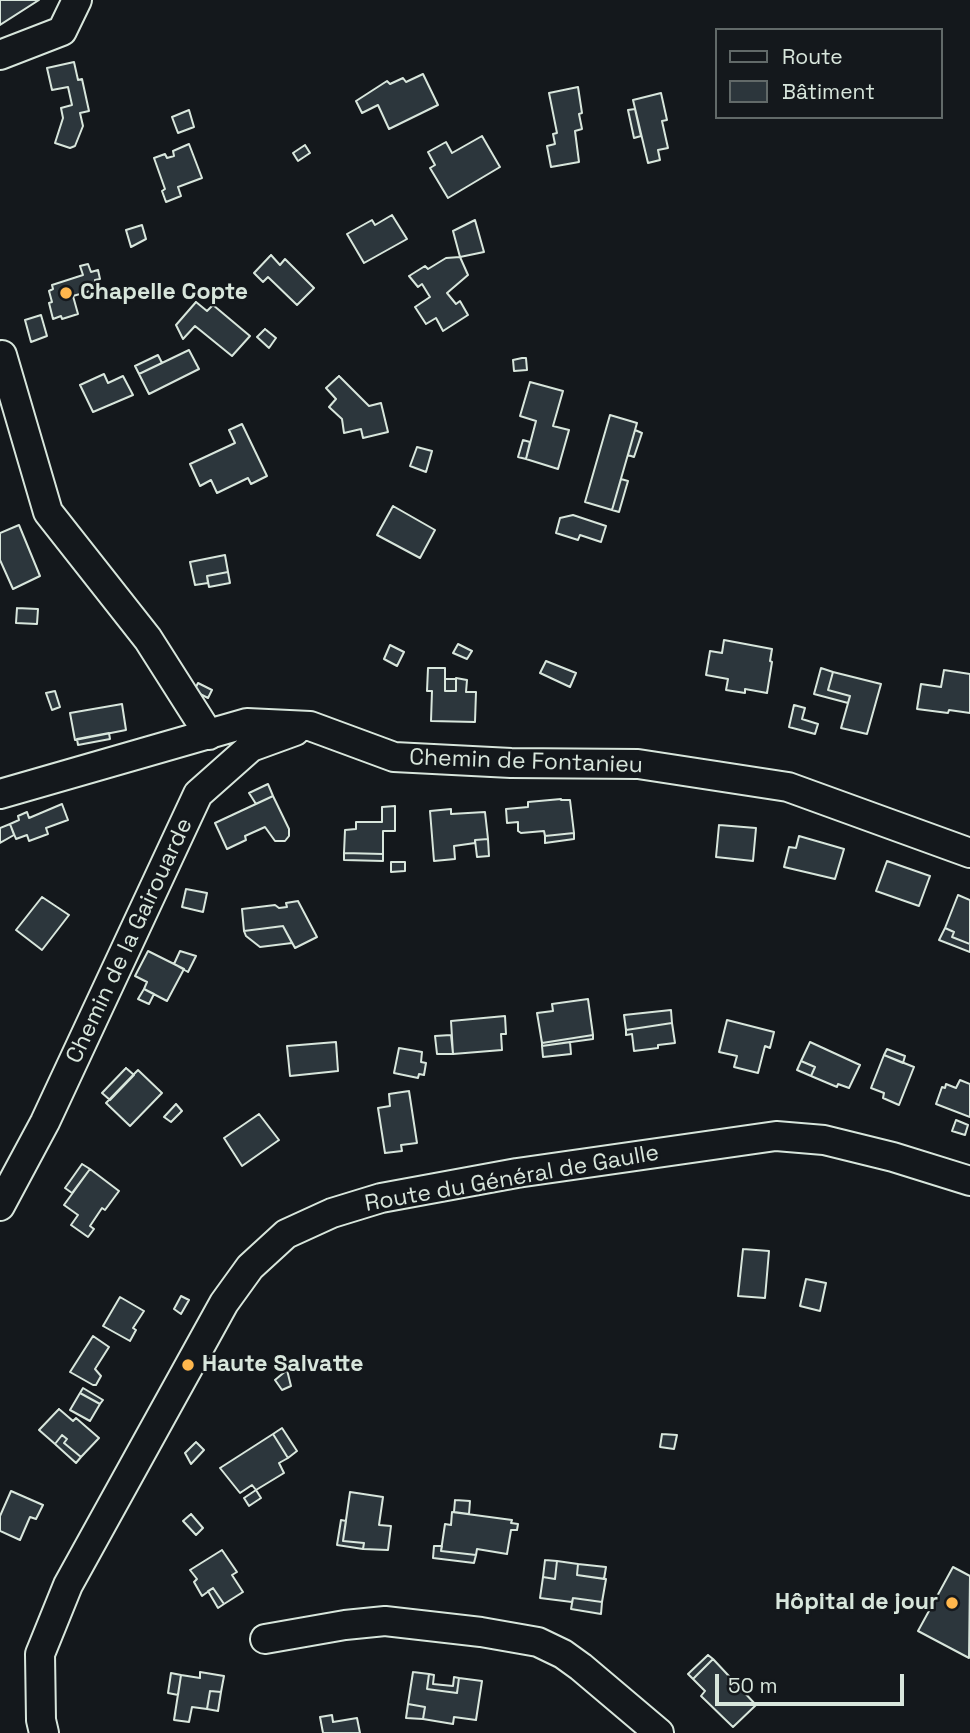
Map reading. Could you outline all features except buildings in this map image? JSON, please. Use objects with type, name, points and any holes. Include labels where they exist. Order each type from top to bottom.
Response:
[{"type":"street","points":[[0,55],[62,31],[77,0]]},
{"type":"street","points":[[2,355],[48,512],[148,639],[209,734]]},
{"type":"street","name":"Chemin de Fontanieu","points":[[0,794],[247,723],[310,726],[394,757],[511,763],[638,764],[788,788],[970,853]]},
{"type":"street","name":"Chemin de la Gairouarde","points":[[0,1206],[46,1122],[198,794],[251,747],[310,726]]},
{"type":"street","name":"Route du Général de Gaulle","points":[[44,1733],[41,1720],[40,1654],[68,1585],[223,1303],[250,1266],[286,1234],[332,1213],[381,1198],[517,1173],[776,1136],[824,1140],[893,1157],[970,1181]]},
{"type":"street","points":[[265,1639],[385,1621],[522,1638],[564,1654],[659,1733]]},
{"type":"place","name":"Chapelle Copte","points":[[66,293]]},
{"type":"place","name":"Haute Salvatte","points":[[188,1365]]},
{"type":"place","name":"Hôpital de jour","points":[[952,1603]]}]
